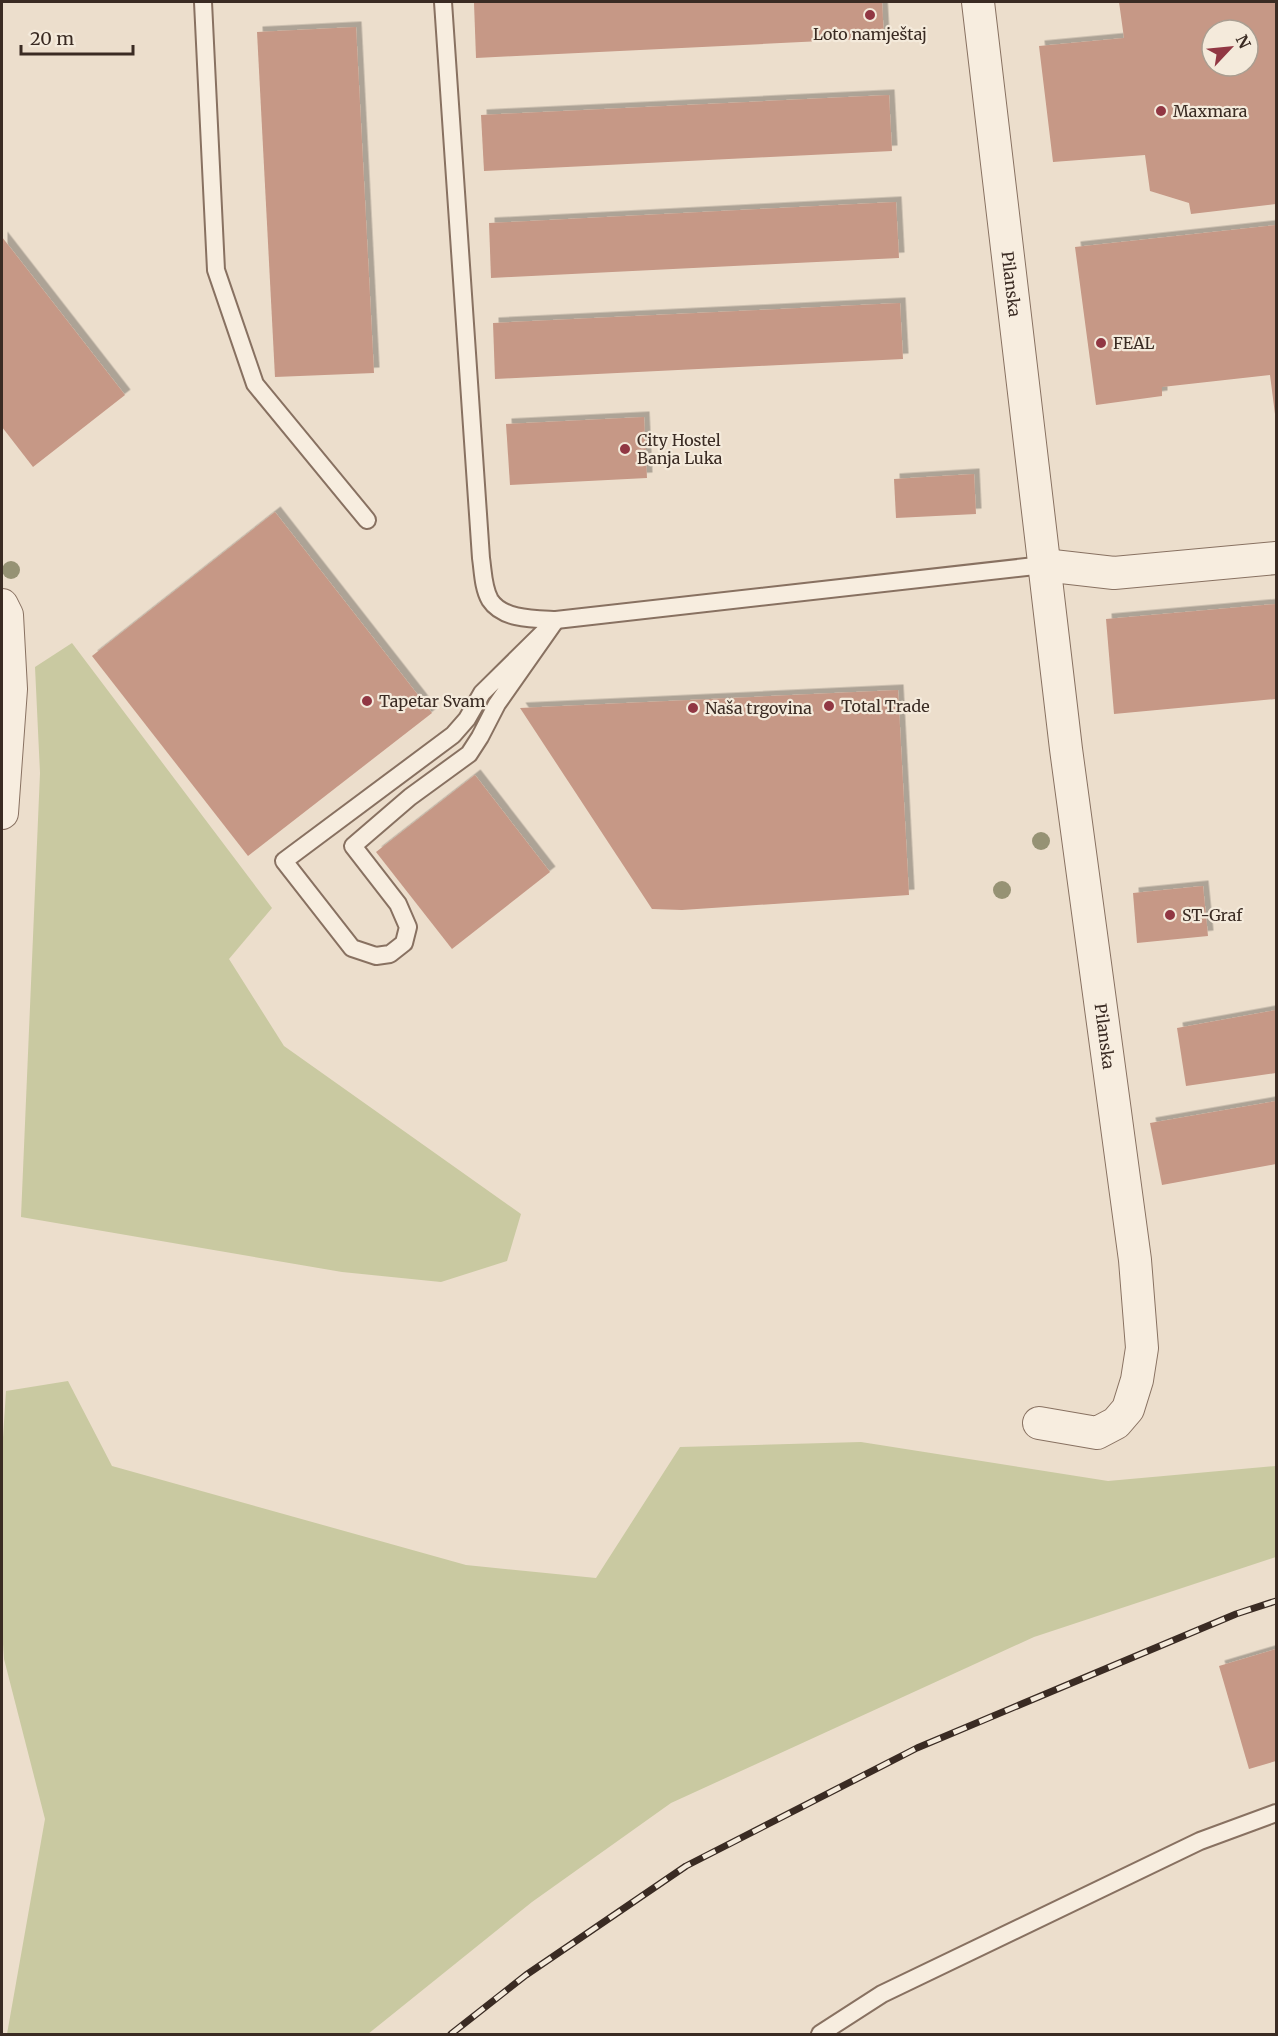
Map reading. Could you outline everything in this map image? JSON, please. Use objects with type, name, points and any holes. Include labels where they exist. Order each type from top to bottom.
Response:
[{"type":"street","name":"Pilanska","points":[[978,2],[1066,748],[1135,1260],[1142,1348],[1137,1380],[1128,1409],[1116,1423],[1097,1433],[1039,1423]]},
{"type":"street","points":[[1044,565],[1114,573],[1276,558]]},
{"type":"street","points":[[2,605],[7,615],[11,689],[2,813]]},
{"type":"lane","points":[[203,2],[216,270],[255,384],[367,520]]},
{"type":"lane","points":[[443,2],[480,546],[484,582],[490,600],[501,610],[524,618],[556,620],[1044,565]]},
{"type":"lane","points":[[556,620],[497,704],[469,753],[410,797],[353,846],[399,904],[408,927],[404,943],[390,954],[376,956],[352,948],[284,861],[453,735],[467,719],[482,693],[556,620]]},
{"type":"lane","points":[[820,2034],[893,1989],[1200,1841],[1276,1813]]},
{"type":"green space","points":[[72,643],[272,908],[229,959],[284,1046],[521,1214],[507,1261],[441,1282],[342,1272],[21,1217],[40,773],[35,667]]},
{"type":"green space","points":[[68,1381],[112,1466],[466,1565],[596,1578],[680,1447],[861,1442],[1108,1481],[1276,1466],[1276,1557],[1034,1637],[671,1803],[532,1902],[368,2034],[7,2034],[45,1819],[4,1659],[2,1453],[6,1391]]},
{"type":"building","points":[[882,2],[884,38],[476,58],[474,3]]},
{"type":"building","name":"Maxmara","points":[[1119,2],[1276,2],[1276,204],[1191,214],[1189,203],[1150,191],[1145,155],[1053,162],[1039,46],[1124,38]]},
{"type":"building","points":[[356,27],[374,373],[275,377],[257,32]]},
{"type":"building","points":[[889,95],[892,151],[484,171],[481,115]]},
{"type":"building","points":[[896,202],[899,258],[491,278],[489,223]]},
{"type":"building","points":[[1276,225],[1276,422],[1270,375],[1162,387],[1162,396],[1096,405],[1075,247]]},
{"type":"building","points":[[2,237],[125,395],[33,467],[2,427]]},
{"type":"building","points":[[900,303],[903,359],[495,379],[493,323]]},
{"type":"building","points":[[644,417],[647,478],[510,485],[506,424]]},
{"type":"building","points":[[974,474],[976,514],[896,518],[894,479]]},
{"type":"building","points":[[275,512],[432,713],[248,856],[92,656]]},
{"type":"building","points":[[1276,604],[1276,699],[1114,714],[1106,619]]},
{"type":"building","points":[[898,690],[909,895],[682,910],[652,909],[520,708]]},
{"type":"building","points":[[475,775],[550,872],[452,949],[376,852]]},
{"type":"building","name":"ST-Graf","points":[[1203,886],[1208,936],[1137,943],[1133,893]]},
{"type":"building","points":[[1276,1010],[1276,1073],[1186,1086],[1177,1028]]},
{"type":"building","points":[[1276,1101],[1276,1164],[1162,1185],[1150,1123]]},
{"type":"building","points":[[1276,1649],[1276,1761],[1249,1769],[1219,1666]]},
{"type":"railway","points":[[451,2034],[526,1975],[686,1866],[917,1748],[1236,1614],[1276,1601]]},
{"type":"place","name":"Loto namještaj","points":[[870,15]]},
{"type":"place","name":"Maxmara","points":[[1161,111]]},
{"type":"place","name":"FEAL","points":[[1101,343]]},
{"type":"place","name":"City Hostel Banja Luka","points":[[625,449]]},
{"type":"place","name":"Tapetar Svam","points":[[367,701]]},
{"type":"place","name":"Total Trade","points":[[829,706]]},
{"type":"place","name":"Naša trgovina","points":[[693,708]]},
{"type":"place","name":"ST-Graf","points":[[1170,915]]}]
